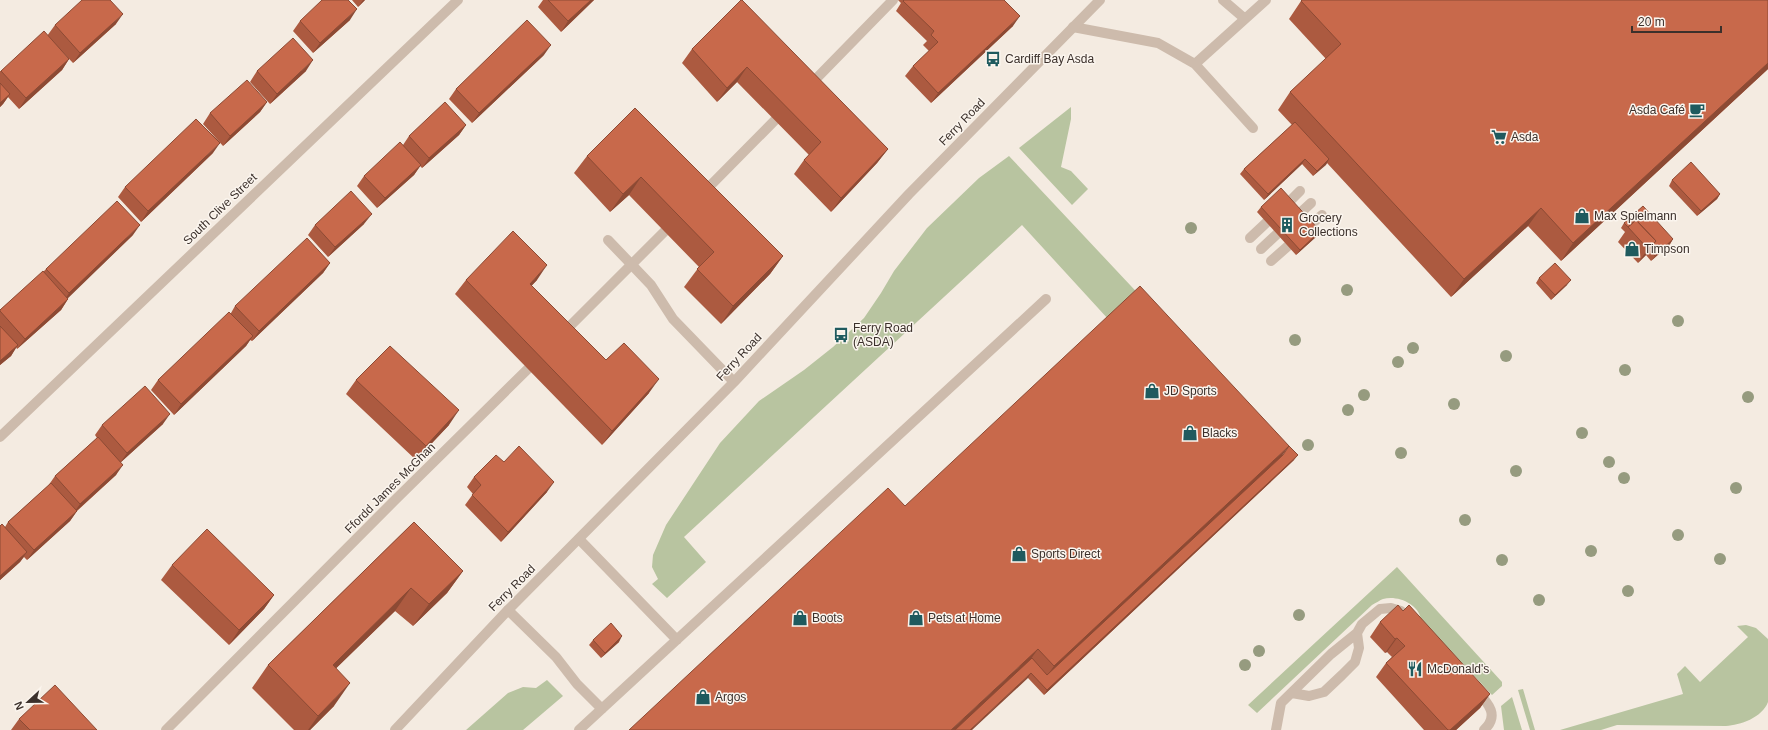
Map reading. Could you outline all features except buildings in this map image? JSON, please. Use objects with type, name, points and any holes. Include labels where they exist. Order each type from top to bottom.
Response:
[{"type":"street","name":"South Clive Street","points":[[0,437],[458,0]]},
{"type":"street","points":[[800,95],[893,0]]},
{"type":"street","name":"Ferry Road","points":[[395,730],[508,610],[734,382],[909,194],[1100,0]]},
{"type":"street","points":[[1223,0],[1244,18]]},
{"type":"street","points":[[1195,64],[1244,18],[1266,0]]},
{"type":"street","points":[[1073,27],[1158,43],[1195,64],[1253,128]]},
{"type":"street","points":[[696,199],[790,105]]},
{"type":"street","points":[[1287,204],[1300,191]]},
{"type":"street","points":[[1298,215],[1311,203]]},
{"type":"street","points":[[1308,227],[1322,215]]},
{"type":"street","points":[[554,343],[680,216]]},
{"type":"street","points":[[1250,238],[1266,223]]},
{"type":"street","points":[[1261,249],[1277,234]]},
{"type":"street","points":[[608,240],[651,285],[673,319],[734,382]]},
{"type":"street","points":[[1271,261],[1288,246]]},
{"type":"street","points":[[579,730],[1046,299]]},
{"type":"street","name":"Ffordd James McGhan","points":[[166,730],[394,501],[544,354]]},
{"type":"street","points":[[579,539],[677,640]]},
{"type":"street","points":[[1276,730],[1281,703],[1331,654],[1357,633],[1362,624],[1380,609],[1391,608],[1401,611],[1412,620]]},
{"type":"street","points":[[508,610],[556,657],[577,684],[602,709]]},
{"type":"street","points":[[1292,693],[1309,696],[1324,692],[1342,676],[1355,662],[1359,648],[1357,633]]},
{"type":"street","points":[[1469,683],[1490,706],[1492,717],[1484,730]]},
{"type":"green space","points":[[1071,107],[1071,119],[1061,167],[1071,171],[1088,189],[1072,205],[1019,148]]},
{"type":"green space","points":[[1009,156],[1237,399],[1109,320],[1022,225],[684,537],[706,562],[667,598],[652,584],[658,579],[652,567],[653,555],[666,525],[720,443],[759,401],[804,370],[833,347],[864,318],[894,271],[927,228],[979,178]]},
{"type":"green space","points":[[1397,567],[1502,682],[1502,686],[1492,695],[1421,619],[1416,609],[1412,605],[1395,598],[1389,598],[1382,599],[1372,605],[1257,713],[1248,705]]},
{"type":"green space","points":[[1746,625],[1756,628],[1768,639],[1768,702],[1761,712],[1750,720],[1726,726],[1617,725],[1601,730],[1560,730],[1683,694],[1677,674],[1685,666],[1700,682],[1748,637],[1737,626]]},
{"type":"green space","points":[[547,680],[563,696],[523,730],[466,730],[508,693],[523,687],[536,688]]},
{"type":"green space","points":[[1523,689],[1535,730],[1530,730],[1518,690]]},
{"type":"green space","points":[[1512,697],[1522,730],[1504,730],[1501,706]]},
{"type":"place","name":"Cardiff Bay Asda","points":[[993,59]]},
{"type":"place","name":"Asda Café","points":[[1697,110]]},
{"type":"place","name":"Asda","points":[[1499,137]]},
{"type":"place","name":"Max Spielmann","points":[[1582,216]]},
{"type":"place","name":"Grocery Collections","points":[[1287,225]]},
{"type":"place","name":"Timpson","points":[[1632,249]]},
{"type":"place","name":"Ferry Road (ASDA)","points":[[841,335]]},
{"type":"place","name":"JD Sports","points":[[1152,391]]},
{"type":"place","name":"Blacks","points":[[1190,433]]},
{"type":"place","name":"Sports Direct","points":[[1019,554]]},
{"type":"place","name":"Boots","points":[[800,618]]},
{"type":"place","name":"Pets at Home","points":[[916,618]]},
{"type":"place","name":"McDonald's","points":[[1415,669]]},
{"type":"place","name":"Argos","points":[[703,697]]}]
